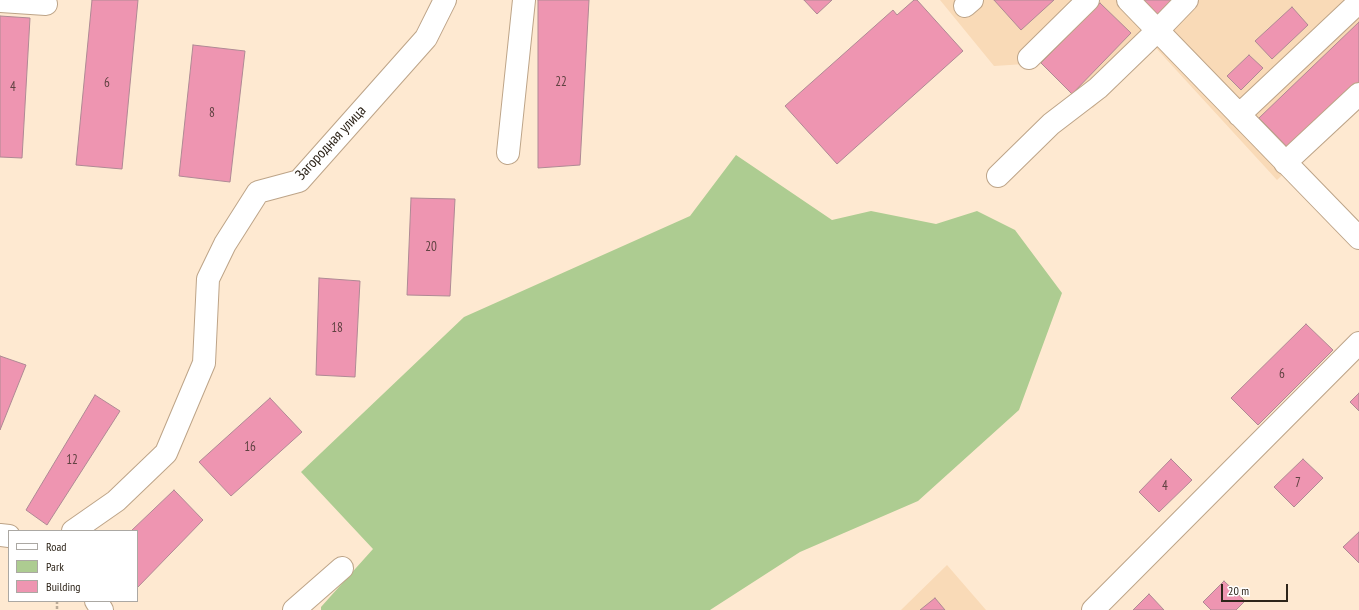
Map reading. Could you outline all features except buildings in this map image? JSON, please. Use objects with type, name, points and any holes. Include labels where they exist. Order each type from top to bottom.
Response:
[{"type":"street","name":"Загородная улица","points":[[74,530],[116,501],[166,453],[204,363],[208,279],[225,244],[258,192],[298,181],[426,38],[445,0]]},
{"type":"street","points":[[508,154],[524,0]]},
{"type":"street","points":[[1029,58],[1088,0]]},
{"type":"street","points":[[1128,0],[1359,238]]},
{"type":"street","points":[[998,176],[1050,124],[1098,88],[1187,0]]},
{"type":"street","points":[[0,1],[46,4]]},
{"type":"street","points":[[1239,115],[1359,2]]},
{"type":"street","points":[[1286,163],[1359,94]]},
{"type":"street","points":[[1094,610],[1359,344]]},
{"type":"street","points":[[294,610],[342,568]]},
{"type":"shaded area","points":[[940,0],[1359,0],[1359,105],[1277,180],[1155,47],[1093,108],[1072,94],[1041,63],[994,66]]},
{"type":"shaded area","points":[[947,565],[986,610],[901,610]]},
{"type":"green space","points":[[736,155],[832,220],[871,211],[936,224],[977,211],[1015,230],[1062,293],[1019,410],[918,501],[800,552],[710,610],[321,610],[321,607],[373,549],[301,472],[464,317],[690,216]]}]
